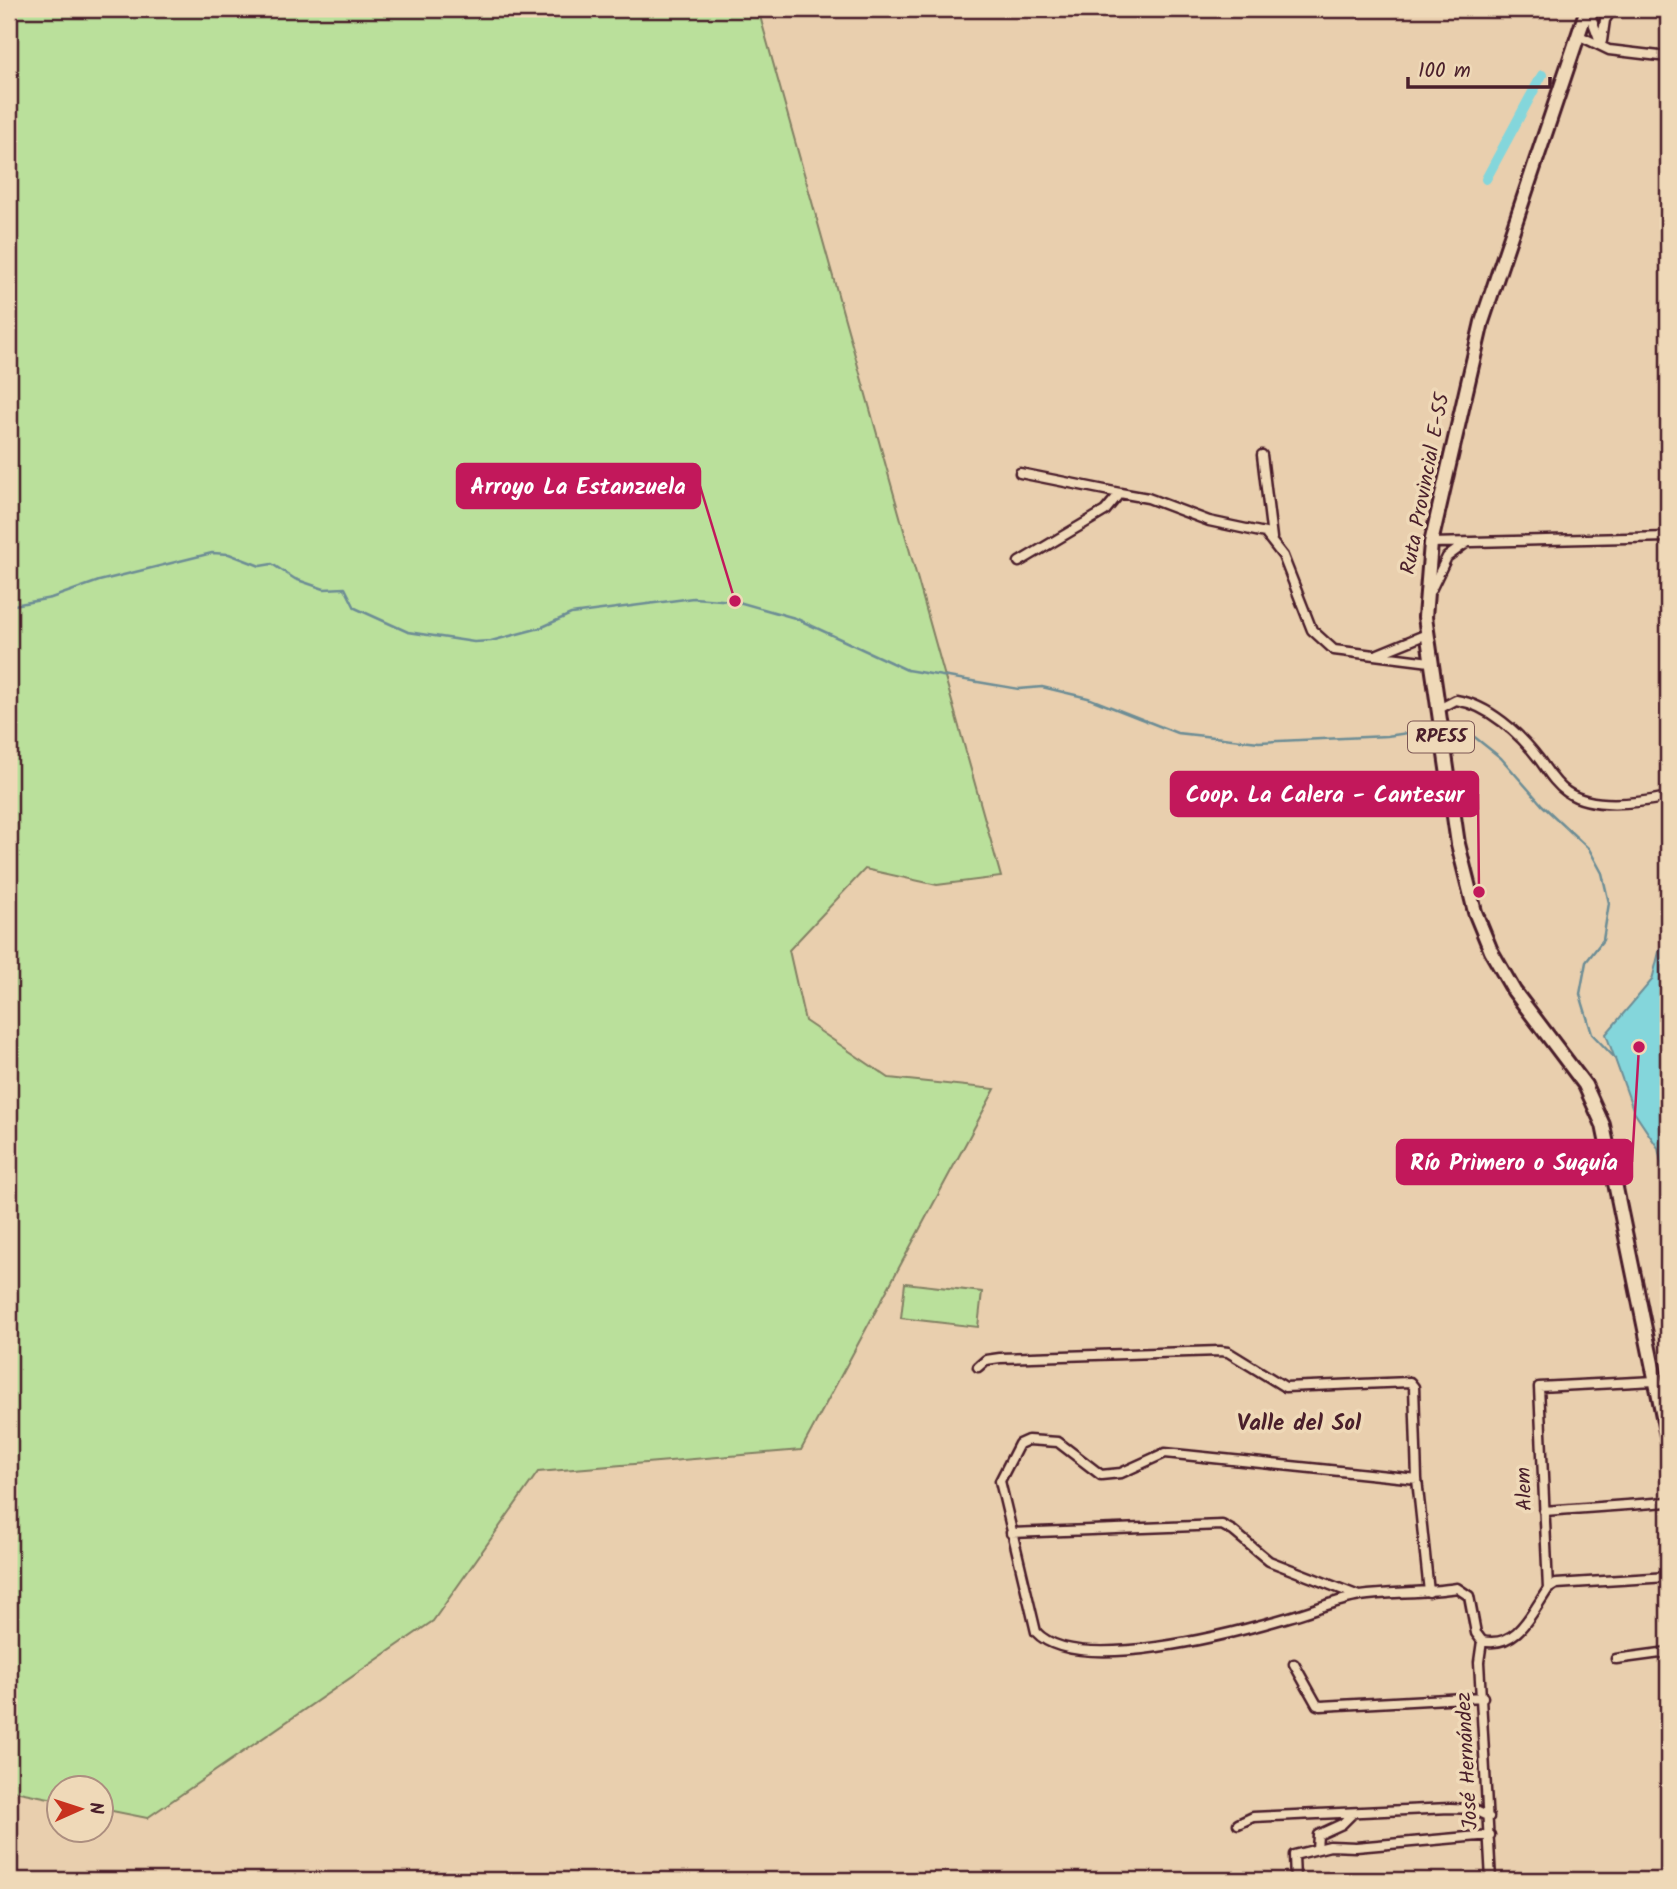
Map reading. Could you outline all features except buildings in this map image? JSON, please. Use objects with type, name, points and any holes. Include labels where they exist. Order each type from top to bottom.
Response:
[{"type":"main road","name":"Ruta Provincial E-55","points":[[1587,9],[1482,322],[1431,543],[1425,602],[1430,662],[1460,855],[1482,932],[1514,991],[1585,1085],[1603,1125],[1668,1441]]},
{"type":"street","points":[[1587,9],[1601,44]]},
{"type":"street","points":[[1601,44],[1605,20],[1612,9]]},
{"type":"street","points":[[1578,35],[1615,51],[1668,57]]},
{"type":"street","points":[[1262,455],[1272,538]]},
{"type":"street","points":[[1020,473],[1148,498],[1209,521],[1265,533],[1272,538],[1283,556],[1307,621],[1319,639],[1345,654],[1430,662]]},
{"type":"street","points":[[1018,562],[1105,510],[1119,493]]},
{"type":"street","points":[[1431,543],[1668,537]]},
{"type":"street","points":[[1425,602],[1447,557],[1468,541]]},
{"type":"street","points":[[1376,655],[1427,634]]},
{"type":"street","points":[[1437,709],[1457,701],[1478,706],[1516,734],[1560,786],[1575,796],[1597,802],[1668,797]]},
{"type":"street","points":[[978,1367],[986,1360],[1000,1358],[1220,1351],[1228,1352],[1285,1387],[1410,1382],[1413,1387],[1417,1479],[1429,1592]]},
{"type":"street","name":"Alem","points":[[1548,1589],[1539,1387],[1656,1381]]},
{"type":"street","points":[[1417,1479],[1165,1453],[1121,1473],[1101,1475],[1058,1442],[1028,1440],[1019,1444],[1000,1481],[1035,1632],[1053,1646],[1109,1653],[1137,1650],[1266,1624],[1359,1596],[1463,1590],[1469,1596],[1476,1633],[1482,1641],[1503,1643],[1513,1637],[1548,1589],[1564,1583],[1668,1577]]},
{"type":"street","points":[[1544,1511],[1668,1502]]},
{"type":"street","points":[[1011,1533],[1222,1525],[1269,1561],[1359,1596]]},
{"type":"street","name":"José Hernández","points":[[1482,1641],[1479,1662],[1491,1880]]},
{"type":"street","points":[[1616,1659],[1668,1652]]},
{"type":"street","points":[[1294,1664],[1317,1705],[1321,1706],[1483,1697]]},
{"type":"street","points":[[1238,1824],[1253,1817],[1462,1808],[1489,1817]]},
{"type":"street","points":[[1317,1849],[1318,1835],[1342,1824],[1354,1812]]},
{"type":"street","points":[[1295,1880],[1294,1855],[1330,1846],[1356,1847],[1490,1835]]},
{"type":"green space","points":[[9,9],[758,9],[1001,877],[937,885],[865,869],[789,950],[805,1021],[889,1078],[995,1089],[801,1450],[538,1472],[433,1621],[147,1818],[116,1812],[116,1773],[46,1773],[46,1797],[9,1790]]},
{"type":"green space","points":[[905,1283],[982,1292],[978,1327],[901,1318]]},
{"type":"water","points":[[1668,934],[1668,1196],[1658,1148],[1634,1112],[1606,1034],[1652,980],[1659,952]]},
{"type":"waterway","points":[[1486,179],[1542,75]]},
{"type":"waterway","points":[[9,606],[51,598],[99,581],[212,553],[229,554],[260,566],[272,564],[295,579],[324,589],[345,588],[355,608],[408,632],[474,642],[491,641],[540,628],[571,614],[693,598],[735,601],[795,618],[907,670],[1019,689],[1042,687],[1088,698],[1177,733],[1259,742],[1387,736],[1428,730]]},
{"type":"waterway","points":[[1446,728],[1467,731],[1501,758],[1542,805],[1589,849],[1602,873],[1609,903],[1603,940],[1586,962],[1580,994],[1592,1034],[1615,1058]]},
{"type":"place","name":"Arroyo La Estanzuela","points":[[735,601]]},
{"type":"place","name":"Coop. La Calera - Cantesur","points":[[1479,892]]},
{"type":"place","name":"Río Primero o Suquía","points":[[1639,1047]]},
{"type":"district","name":"Valle del Sol","points":[[1299,1424]]}]
